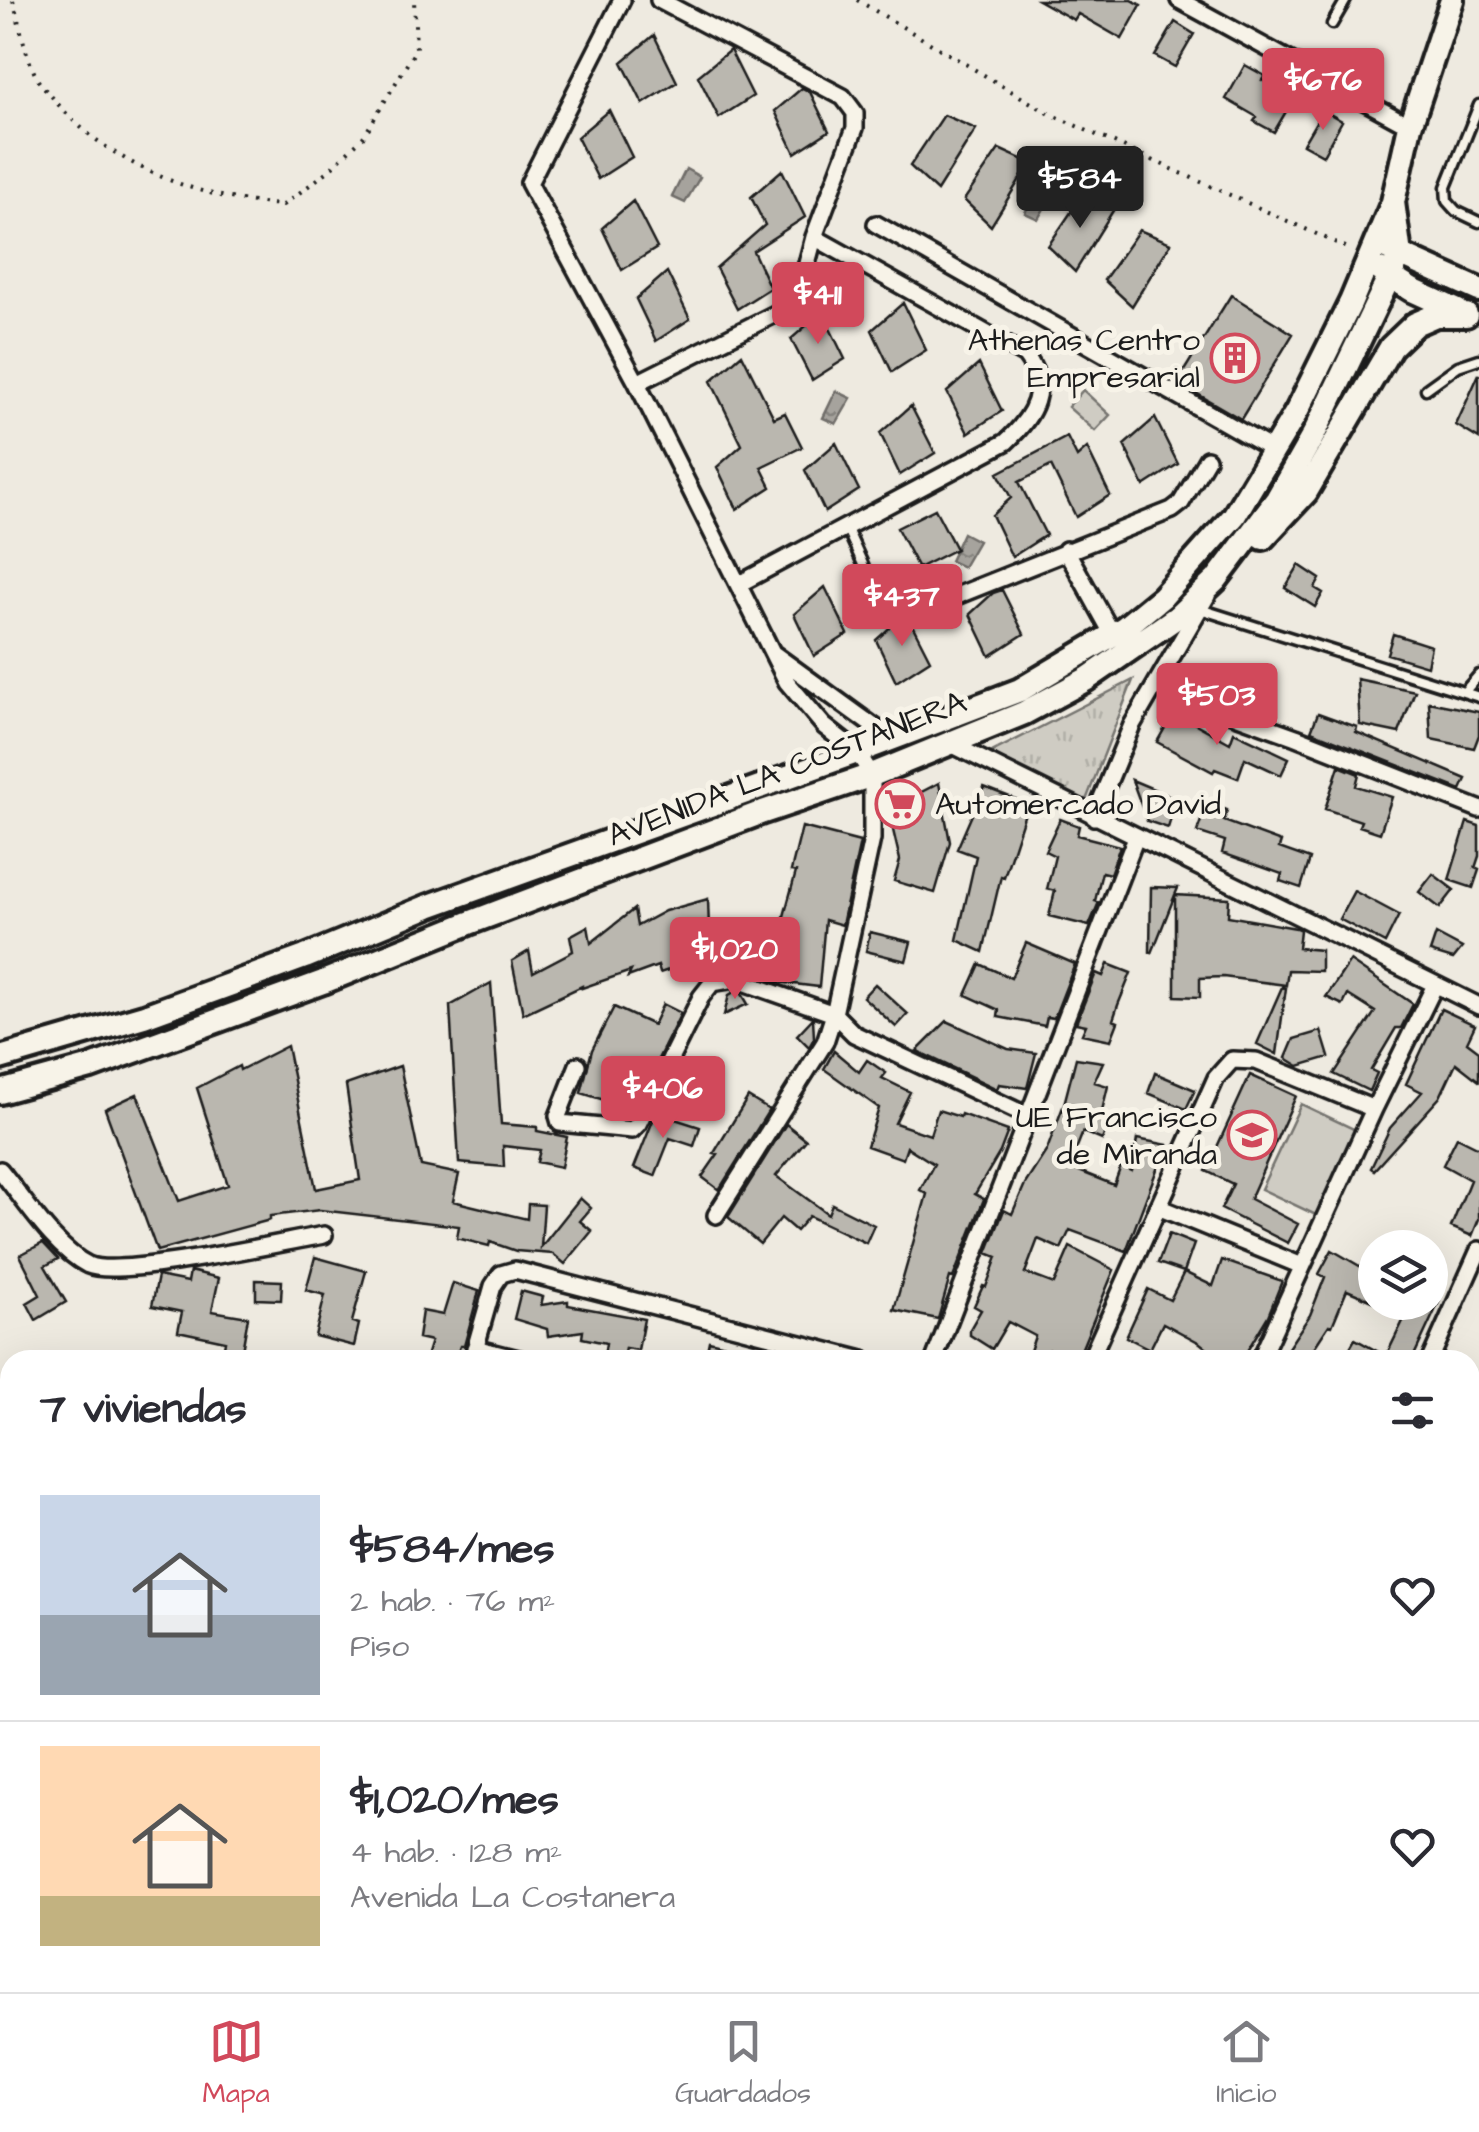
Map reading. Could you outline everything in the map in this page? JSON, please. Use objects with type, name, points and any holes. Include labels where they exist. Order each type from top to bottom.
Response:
[{"type":"street","points":[[622,0],[529,183],[637,383],[787,682],[824,726],[858,752],[872,775],[872,839],[825,1042],[716,1215]]},
{"type":"street","points":[[637,383],[788,308],[799,294],[814,237],[855,128],[855,112],[843,97],[659,0]]},
{"type":"street","points":[[1179,0],[1410,126]]},
{"type":"street","points":[[1400,255],[1393,202],[1410,126],[1452,0]]},
{"type":"street","name":"AVENIDA LA COSTANERA","points":[[0,1058],[144,1016],[446,900],[858,752],[1020,690],[1113,636],[1162,597],[1234,516],[1275,452],[1372,254],[1393,202]]},
{"type":"street","points":[[876,224],[1275,452]]},
{"type":"street","points":[[739,584],[1006,442],[1032,410],[1038,391],[1038,372],[1024,355],[814,237]]},
{"type":"street","points":[[1372,254],[1400,255],[1479,290]]},
{"type":"street","points":[[1372,254],[1390,278],[1473,318]]},
{"type":"street","name":"AVENIDA LA COSTANERA","points":[[0,1092],[91,1067],[763,812],[872,775],[1055,698],[1087,679],[1177,617],[1220,574],[1277,499],[1400,255]]},
{"type":"street","points":[[1094,816],[1132,725],[1220,574],[1269,533],[1306,492],[1391,347],[1416,324],[1436,315],[1473,318]]},
{"type":"street","points":[[936,604],[1172,510],[1181,503],[1207,459]]},
{"type":"street","points":[[1066,550],[1113,636]]},
{"type":"street","points":[[771,652],[892,738]]},
{"type":"street","points":[[1155,686],[1479,809]]},
{"type":"street","points":[[950,744],[1479,1006]]},
{"type":"street","points":[[938,1350],[1136,836]]},
{"type":"street","points":[[578,1064],[558,1116],[560,1123],[632,1130],[701,997],[712,984],[735,979],[834,1014],[854,1034],[1028,1116]]},
{"type":"street","points":[[1264,1350],[1435,985]]},
{"type":"street","points":[[1094,1350],[1216,1078],[1232,1060],[1256,1060],[1374,1109]]},
{"type":"street","points":[[0,1170],[44,1229],[89,1265],[110,1268],[159,1264],[324,1235]]},
{"type":"street","points":[[1158,1208],[1302,1266]]},
{"type":"street","points":[[1434,1350],[1479,1250]]},
{"type":"street","points":[[475,1350],[493,1286],[500,1274],[515,1270],[830,1350]]},
{"type":"lane","points":[[1332,24],[1346,0]]},
{"type":"lane","points":[[1479,105],[1446,187],[1446,201],[1456,211],[1479,222]]},
{"type":"lane","points":[[1426,390],[1458,366],[1479,359]]},
{"type":"lane","points":[[846,527],[887,617]]},
{"type":"lane","points":[[1200,609],[1479,697]]},
{"type":"lane","points":[[1466,692],[1479,675]]},
{"type":"path","points":[[13,0],[35,76],[72,122],[118,156],[203,192],[283,205],[327,172],[364,136],[416,49],[414,0]]},
{"type":"path","points":[[857,0],[1050,114],[1372,254]]},
{"type":"green space","points":[[1083,390],[1110,415],[1095,431],[1068,407]]},
{"type":"green space","points":[[1133,680],[1085,803],[986,755]]},
{"type":"green space","points":[[1301,1104],[1358,1131],[1318,1216],[1261,1189]]},
{"type":"water","points":[[686,169],[700,177],[685,203],[672,197]]},
{"type":"water","points":[[1039,185],[1053,193],[1038,219],[1025,213]]},
{"type":"water","points":[[836,391],[851,398],[836,424],[823,418]]},
{"type":"water","points":[[963,533],[978,541],[963,567],[950,561]]},
{"type":"building","points":[[1038,0],[1132,0],[1141,5],[1122,39],[1078,14],[1074,20]]},
{"type":"building","points":[[1175,22],[1194,34],[1175,67],[1155,56]]},
{"type":"building","points":[[654,35],[677,82],[643,104],[622,62]]},
{"type":"building","points":[[730,50],[753,96],[719,118],[698,76]]},
{"type":"building","points":[[1245,65],[1294,98],[1274,132],[1226,99]]},
{"type":"building","points":[[802,88],[810,92],[829,131],[795,153],[775,111]]},
{"type":"building","points":[[609,110],[632,157],[598,179],[577,137]]},
{"type":"building","points":[[1323,110],[1342,121],[1323,155],[1303,144]]},
{"type":"building","points":[[944,115],[976,129],[937,191],[910,166]]},
{"type":"building","points":[[999,149],[1030,163],[991,226],[964,200]]},
{"type":"building","points":[[782,170],[805,217],[753,251],[770,288],[737,309],[716,268],[765,225],[751,197]]},
{"type":"building","points":[[1082,196],[1114,209],[1075,272],[1048,246]]},
{"type":"building","points":[[633,201],[657,248],[622,270],[602,228]]},
{"type":"building","points":[[1139,230],[1171,243],[1132,306],[1104,280]]},
{"type":"building","points":[[667,272],[690,319],[656,341],[636,299]]},
{"type":"building","name":"Athenas Centro Empresarial","points":[[1231,295],[1293,334],[1241,419],[1177,382]]},
{"type":"building","points":[[903,303],[926,350],[892,372],[872,330]]},
{"type":"building","points":[[822,312],[845,359],[812,380],[791,339]]},
{"type":"building","points":[[742,354],[774,418],[785,413],[802,447],[761,467],[771,487],[737,509],[717,467],[742,445],[711,381]]},
{"type":"building","points":[[979,364],[1002,411],[968,433],[947,392]]},
{"type":"building","points":[[1479,374],[1479,439],[1456,425]]},
{"type":"building","points":[[911,406],[935,453],[900,475],[880,433]]},
{"type":"building","points":[[1155,418],[1178,464],[1144,486],[1124,445]]},
{"type":"building","points":[[1067,437],[1077,457],[1087,448],[1110,495],[1076,517],[1051,466],[1019,482],[1046,535],[1012,557],[992,515],[1011,498],[998,473]]},
{"type":"building","points":[[836,443],[859,490],[825,512],[805,470]]},
{"type":"building","points":[[935,509],[956,549],[918,568],[897,528]]},
{"type":"building","points":[[1299,565],[1320,579],[1315,588],[1323,593],[1315,607],[1285,588]]},
{"type":"building","points":[[825,587],[848,634],[814,656],[794,614]]},
{"type":"building","points":[[1002,590],[1024,634],[990,656],[970,614]]},
{"type":"building","points":[[906,613],[930,660],[896,682],[876,640]]},
{"type":"building","points":[[1393,634],[1431,646],[1427,666],[1387,654]]},
{"type":"building","points":[[1357,679],[1415,691],[1399,733],[1360,725]]},
{"type":"building","points":[[1429,702],[1479,712],[1479,735],[1474,748],[1431,739]]},
{"type":"building","points":[[1174,712],[1230,743],[1234,732],[1289,758],[1281,775],[1245,758],[1238,778],[1215,769],[1213,772],[1157,742]]},
{"type":"building","points":[[1318,713],[1357,727],[1356,732],[1466,779],[1461,790],[1311,731]]},
{"type":"building","points":[[1339,766],[1359,774],[1356,786],[1392,797],[1380,833],[1359,826],[1361,821],[1325,809]]},
{"type":"building","points":[[1132,780],[1177,799],[1168,828],[1147,821]]},
{"type":"building","points":[[939,783],[950,842],[935,893],[894,881],[900,860],[885,796],[903,786],[906,800]]},
{"type":"building","points":[[984,787],[1028,804],[1004,877],[1001,876],[983,952],[957,940],[976,856],[957,849]]},
{"type":"building","points":[[1207,803],[1227,810],[1224,821],[1281,842],[1279,848],[1310,859],[1301,888],[1280,881],[1282,874],[1222,853],[1225,841],[1197,832]]},
{"type":"building","points":[[1060,819],[1079,826],[1077,835],[1120,846],[1110,874],[1102,872],[1095,901],[1099,902],[1089,926],[1049,916],[1055,891],[1047,889],[1055,856],[1045,851]]},
{"type":"building","points":[[1467,822],[1479,826],[1475,868],[1479,870],[1473,888],[1449,880]]},
{"type":"building","points":[[802,827],[860,842],[842,925],[825,920],[819,987],[778,982],[736,968],[743,940],[770,947],[772,930],[780,931],[796,872],[791,871]]},
{"type":"building","points":[[1433,874],[1454,890],[1440,908],[1419,892]]},
{"type":"building","points":[[1151,887],[1178,888],[1152,953],[1150,952]]},
{"type":"building","points":[[1354,891],[1399,915],[1385,943],[1339,919]]},
{"type":"building","points":[[1175,895],[1229,898],[1228,916],[1300,930],[1298,948],[1321,950],[1321,971],[1288,970],[1286,985],[1200,978],[1200,997],[1175,996]]},
{"type":"building","points":[[708,899],[710,960],[680,971],[683,965],[660,973],[658,966],[628,977],[631,971],[582,986],[523,1014],[512,961],[529,951],[533,972],[573,951],[570,936],[588,926],[591,943],[634,909],[637,926],[665,911]]},
{"type":"building","points":[[870,932],[911,942],[906,961],[866,951]]},
{"type":"building","points":[[1436,934],[1462,948],[1453,959],[1430,952]]},
{"type":"building","points":[[1026,943],[1075,964],[1054,1018],[1047,1017],[1045,1026],[998,1017],[999,1010],[966,995],[980,964],[1011,978]]},
{"type":"building","points":[[1350,961],[1413,1004],[1371,1070],[1377,1073],[1369,1091],[1334,1074],[1375,1012],[1348,995],[1343,1005],[1326,997]]},
{"type":"building","points":[[1108,964],[1131,973],[1113,1020],[1118,1022],[1111,1040],[1082,1034],[1086,1025],[1076,1023],[1096,973],[1103,976]]},
{"type":"building","points":[[491,983],[501,1124],[537,1127],[537,1131],[567,1137],[561,1167],[537,1162],[540,1150],[503,1146],[504,1167],[459,1163],[450,1006]]},
{"type":"building","points":[[875,984],[908,1014],[896,1027],[863,997]]},
{"type":"building","points":[[1282,987],[1286,988],[1277,1054],[1257,1044]]},
{"type":"building","points":[[736,991],[748,1004],[724,1015],[729,995]]},
{"type":"building","points":[[663,1004],[681,1013],[651,1073],[624,1060],[619,1067],[615,1064],[604,1100],[581,1093],[592,1050],[614,1007],[653,1025]]},
{"type":"building","points":[[1441,1009],[1475,1025],[1467,1042],[1479,1051],[1479,1081],[1456,1063],[1440,1097],[1374,1170],[1371,1168],[1390,1128],[1422,1092],[1406,1084]]},
{"type":"building","points":[[813,1018],[814,1038],[809,1047],[797,1035]]},
{"type":"building","points":[[947,1021],[1008,1049],[1036,1053],[1027,1088],[999,1084],[997,1089],[917,1051]]},
{"type":"building","points":[[1321,1031],[1329,1057],[1299,1066],[1286,1058],[1294,1039]]},
{"type":"building","points":[[287,1046],[316,1189],[360,1180],[346,1085],[400,1066],[421,1166],[459,1174],[453,1201],[527,1219],[528,1204],[544,1205],[541,1247],[580,1198],[591,1208],[580,1221],[592,1231],[565,1264],[553,1254],[516,1251],[490,1242],[489,1246],[457,1238],[459,1226],[320,1210],[270,1216],[270,1220],[157,1251],[105,1109],[137,1094],[179,1201],[228,1185],[197,1088]]},
{"type":"building","points":[[834,1051],[859,1072],[867,1060],[886,1073],[882,1078],[910,1092],[895,1123],[930,1135],[938,1110],[1008,1131],[975,1194],[984,1199],[953,1278],[950,1277],[938,1319],[894,1310],[927,1194],[920,1190],[934,1164],[907,1147],[903,1159],[867,1146],[879,1108],[824,1069]]},
{"type":"building","points":[[1076,1058],[1103,1062],[1094,1082],[1108,1086],[1100,1119],[1109,1122],[1102,1140],[1083,1132],[1069,1167],[1114,1185],[1121,1166],[1132,1171],[1137,1139],[1168,1145],[1165,1165],[1159,1164],[1126,1251],[1070,1230],[1061,1249],[1038,1239],[1025,1273],[1054,1284],[1070,1247],[1114,1270],[1081,1350],[1030,1350],[1035,1336],[1008,1322],[992,1349],[970,1335],[981,1310],[974,1306],[997,1257],[987,1253],[1004,1210],[1012,1214],[1047,1150]]},
{"type":"building","points":[[1155,1073],[1195,1090],[1186,1109],[1148,1093]]},
{"type":"building","points":[[1250,1075],[1296,1096],[1250,1199],[1298,1224],[1288,1243],[1221,1209],[1233,1184],[1206,1171]]},
{"type":"building","points":[[748,1097],[769,1110],[719,1190],[702,1177]]},
{"type":"building","points":[[656,1113],[700,1127],[694,1146],[670,1138],[655,1176],[634,1168]]},
{"type":"building","points":[[786,1124],[806,1140],[776,1176],[828,1214],[832,1204],[874,1225],[866,1243],[809,1216],[796,1231],[781,1218],[760,1244],[728,1217]]},
{"type":"building","points":[[1457,1137],[1479,1148],[1479,1219],[1472,1236],[1451,1227],[1470,1180],[1443,1165]]},
{"type":"building","points":[[1169,1234],[1194,1244],[1184,1272],[1158,1263]]},
{"type":"building","points":[[43,1243],[58,1259],[45,1266],[66,1302],[36,1320],[27,1303],[40,1295],[20,1255]]},
{"type":"building","points":[[1332,1250],[1358,1265],[1358,1295],[1347,1290],[1332,1326],[1313,1350],[1287,1350],[1310,1315],[1325,1277],[1319,1274]]},
{"type":"building","points":[[315,1257],[366,1271],[352,1322],[359,1324],[354,1346],[315,1336],[325,1295],[306,1290]]},
{"type":"building","points":[[1222,1260],[1282,1281],[1268,1316],[1248,1350],[1209,1350],[1163,1323],[1150,1349],[1126,1337],[1148,1289],[1170,1300],[1184,1272],[1213,1286]]},
{"type":"building","points":[[190,1271],[219,1278],[212,1311],[248,1317],[242,1350],[224,1350],[225,1341],[178,1331],[182,1312],[152,1306],[158,1276],[188,1282]]},
{"type":"building","points":[[256,1280],[282,1281],[281,1300],[256,1299]]},
{"type":"building","points":[[453,1283],[479,1291],[464,1346],[459,1350],[428,1350],[431,1341],[418,1338],[422,1311],[443,1315]]},
{"type":"building","points":[[521,1291],[543,1297],[541,1305],[568,1301],[568,1305],[644,1319],[638,1350],[605,1350],[606,1343],[582,1338],[583,1331],[548,1336],[547,1329],[514,1319]]},
{"type":"building","points":[[1404,1320],[1431,1320],[1417,1350],[1389,1350]]},
{"type":"building","points":[[1355,1339],[1375,1350],[1349,1350]]},
{"type":"building","points":[[709,1341],[746,1350],[707,1350]]},
{"type":"place","name":"Athenas Centro Empresarial","points":[[1235,358]]},
{"type":"place","name":"Automercado David","points":[[900,804]]},
{"type":"place","name":"UE Francisco de Miranda","points":[[1252,1135]]}]
